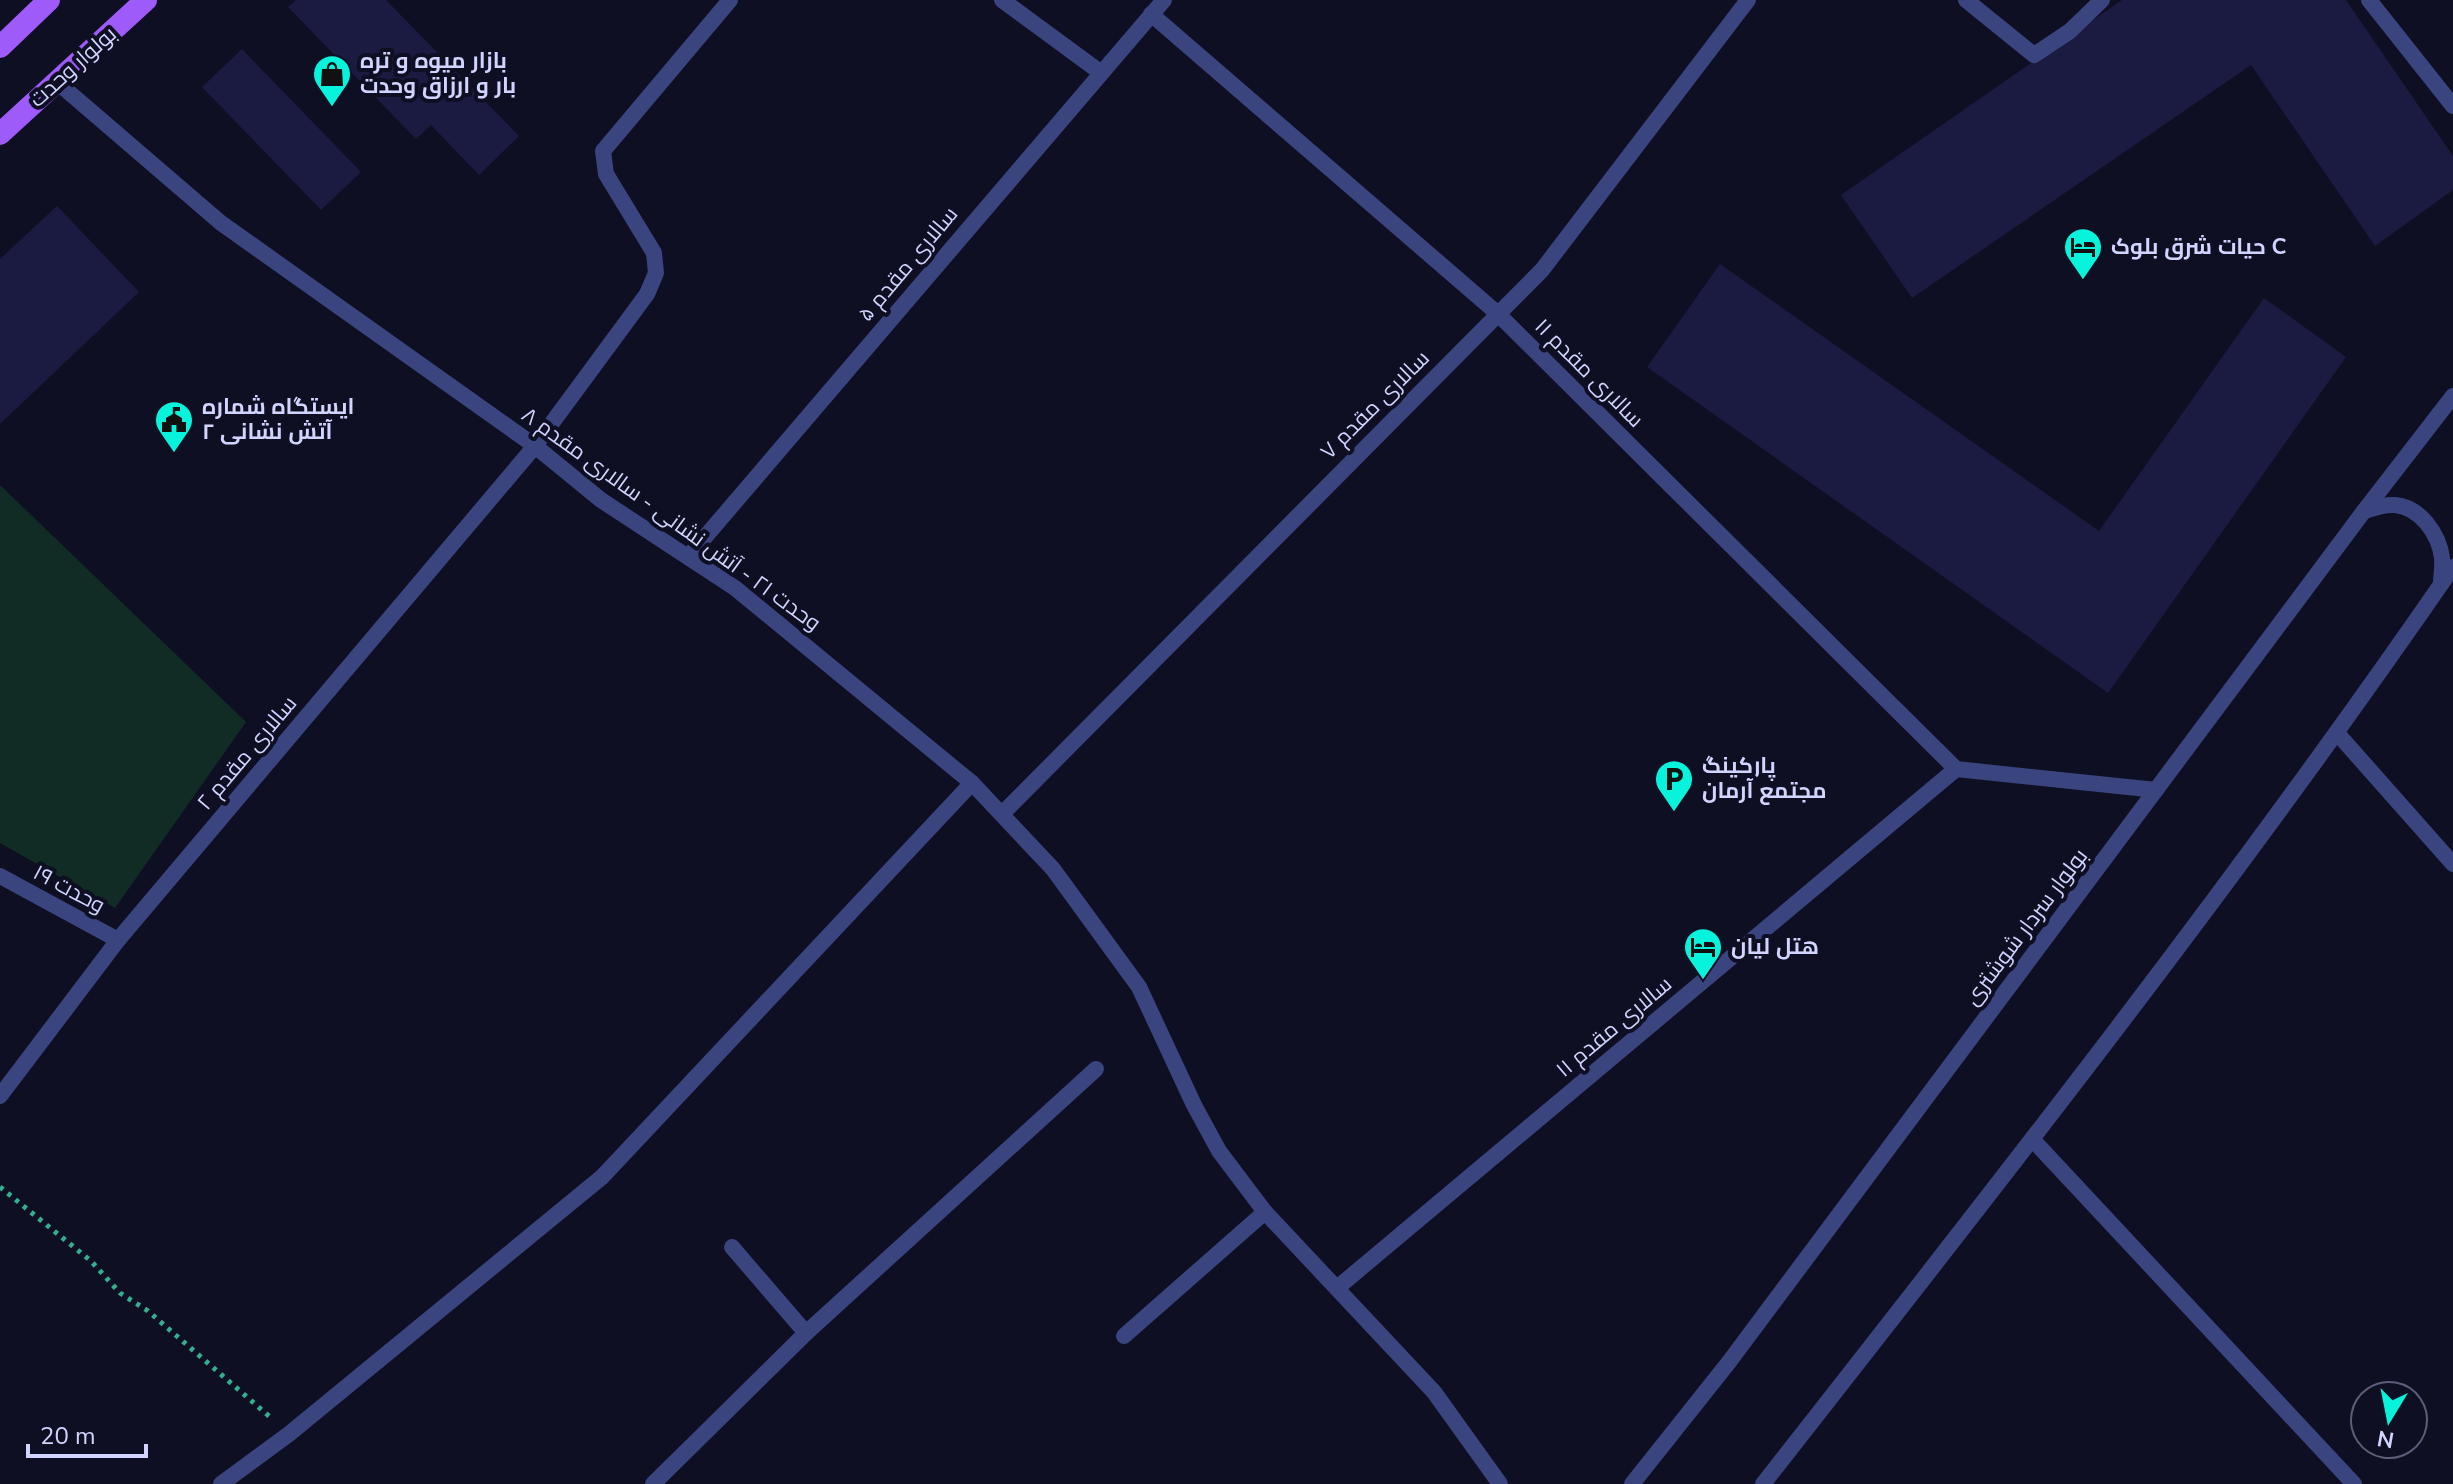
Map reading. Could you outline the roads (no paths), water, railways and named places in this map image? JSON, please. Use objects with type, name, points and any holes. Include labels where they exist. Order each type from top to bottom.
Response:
[{"type":"main road","points":[[0,47],[49,0]]},
{"type":"main road","name":"بولوار وحدت","points":[[0,134],[146,0]]},
{"type":"street","name":"سالاری مقدم ۲","points":[[0,1096],[118,940],[535,446],[647,294],[656,273],[654,253],[606,174],[603,151],[730,0]]},
{"type":"street","points":[[1002,0],[1100,72]]},
{"type":"street","name":"سالاری مقدم ۵","points":[[688,557],[1164,0]]},
{"type":"street","name":"سالاری مقدم ۷","points":[[1002,814],[1542,270],[1748,0]]},
{"type":"street","points":[[1966,0],[2034,55],[2070,31],[2102,0]]},
{"type":"street","points":[[2369,0],[2453,106]]},
{"type":"street","name":"سالاری مقدم ۱۱","points":[[1151,14],[1497,313],[1956,769],[1337,1288]]},
{"type":"street","name":"وحدت ۲۱ - آتش نشانی - سالاری مقدم ۸","points":[[57,82],[221,223],[535,446],[601,500],[735,588],[972,783],[1053,869],[1139,987],[1219,1151],[1265,1212],[1434,1392],[1500,1484]]},
{"type":"street","name":"بولوار سردار شوشتری","points":[[1632,1484],[1729,1362],[2453,396]]},
{"type":"street","points":[[2364,511],[2394,505],[2406,508],[2428,524],[2437,539],[2442,558],[2441,585]]},
{"type":"street","points":[[1763,1484],[2033,1140],[2337,733],[2453,567]]},
{"type":"street","points":[[2337,733],[2453,864]]},
{"type":"street","points":[[1956,769],[2156,790]]},
{"type":"street","points":[[221,1484],[289,1434],[602,1177],[972,783]]},
{"type":"street","name":"وحدت ۱۹","points":[[0,876],[118,940]]},
{"type":"street","points":[[653,1484],[806,1333],[1096,1069]]},
{"type":"street","points":[[2033,1140],[2354,1484]]},
{"type":"street","points":[[1124,1336],[1265,1212]]},
{"type":"street","points":[[732,1247],[806,1333]]},
{"type":"place","name":"بازار میوه و تره بار و ارزاق وحدت","points":[[332,108]]},
{"type":"place","name":"حیات شرق بلوک C","points":[[2083,281]]},
{"type":"place","name":"ایستگاه شماره ۲ آتش نشانی","points":[[174,454]]},
{"type":"place","name":"پارکینگ مجتمع آرمان","points":[[1674,813]]},
{"type":"place","name":"هتل لیان","points":[[1703,981]]}]
